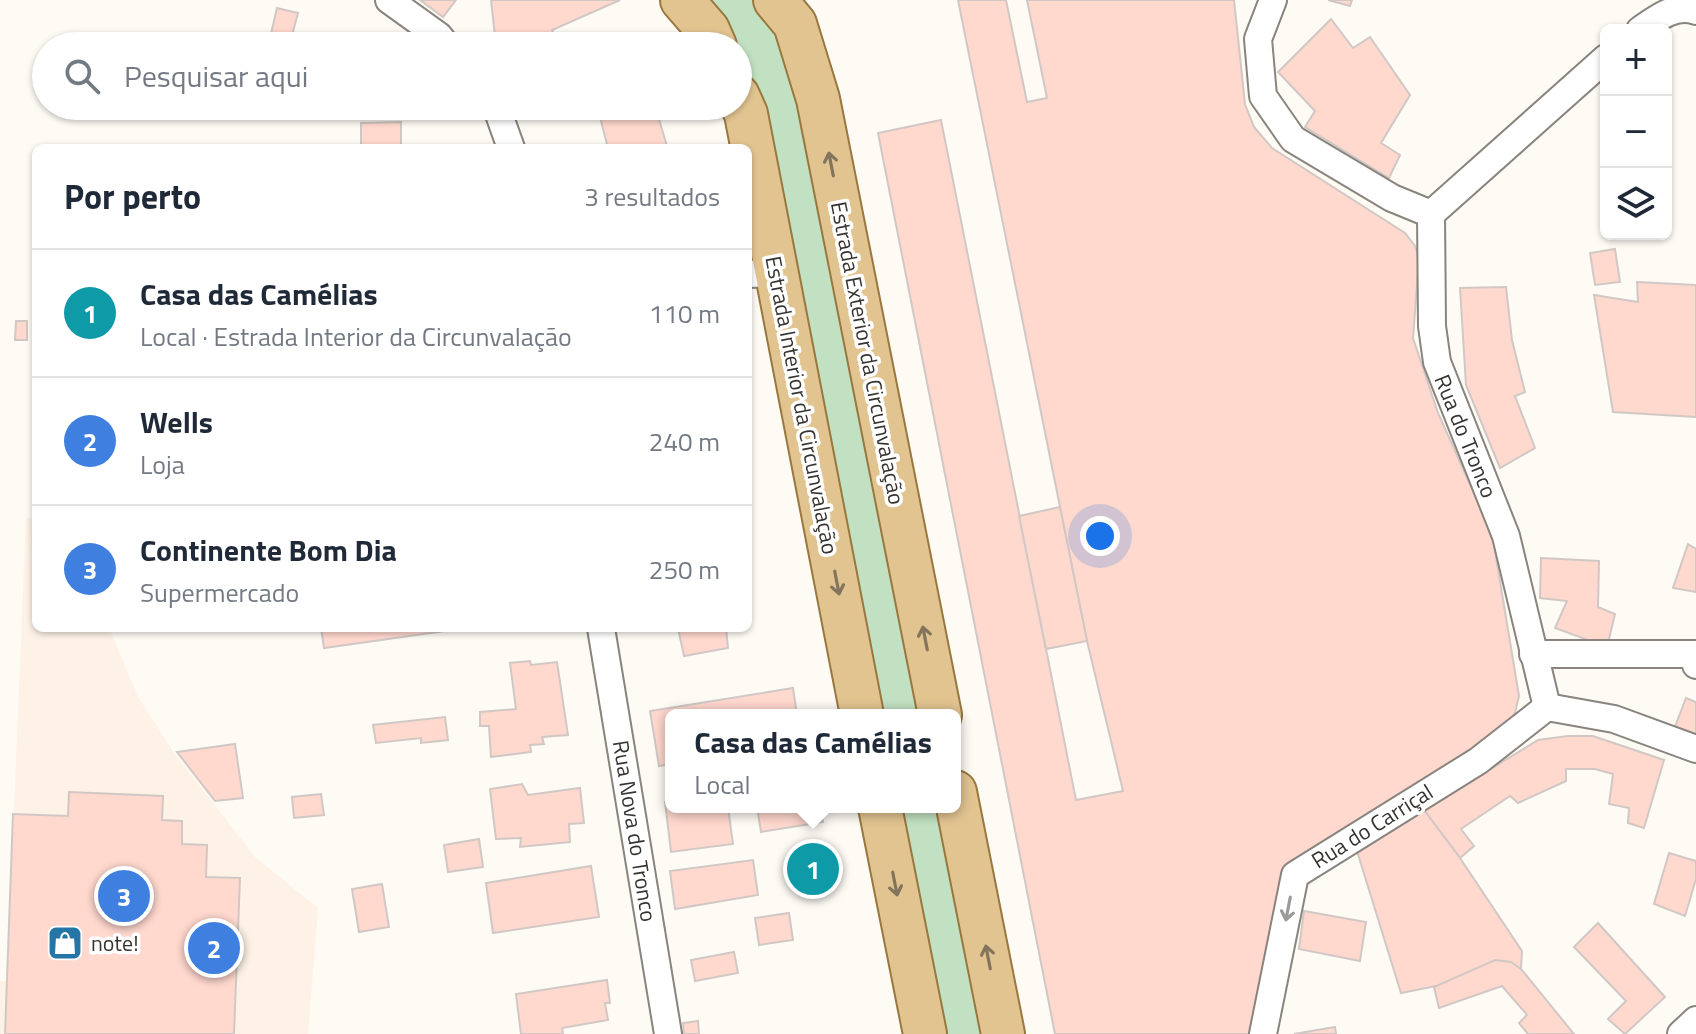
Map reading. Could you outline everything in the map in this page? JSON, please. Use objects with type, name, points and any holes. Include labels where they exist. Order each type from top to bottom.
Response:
[{"type":"main road","points":[[682,0],[709,32]]},
{"type":"main road","name":"Estrada Exterior da Circunvalação","points":[[775,0],[795,24],[818,99],[939,709]]},
{"type":"main road","name":"Estrada Interior da Circunvalação","points":[[747,120],[749,144]]},
{"type":"main road","name":"Estrada Interior da Circunvalação","points":[[752,174],[762,274],[861,709]]},
{"type":"main road","points":[[881,813],[925,1034]]},
{"type":"main road","points":[[959,813],[1003,1034]]},
{"type":"street","points":[[389,0],[433,32]]},
{"type":"street","points":[[1273,0],[1258,39],[1263,96],[1293,139],[1392,198],[1431,214],[1600,63]]},
{"type":"street","points":[[1649,24],[1667,12],[1689,8],[1696,11]]},
{"type":"street","points":[[501,120],[510,144]]},
{"type":"street","name":"Rua do Tronco","points":[[1431,214],[1432,326],[1437,362],[1506,536],[1547,707]]},
{"type":"street","name":"Rua Nova do Tronco","points":[[602,632],[668,1034]]},
{"type":"street","points":[[1533,654],[1695,654],[1696,665]]},
{"type":"street","points":[[1547,707],[1614,719],[1684,744]]},
{"type":"street","name":"Rua do Carriçal","points":[[1263,1034],[1295,875],[1478,761],[1547,707]]},
{"type":"street","points":[[1681,1034],[1696,1020]]},
{"type":"shaded area","points":[[26,518],[32,518],[32,632],[111,632],[138,697],[175,754],[255,857],[318,908],[308,1034],[0,1034],[0,981],[7,981]]},
{"type":"green space","points":[[704,0],[759,0],[779,28],[799,80],[925,709],[878,709],[752,84],[752,32],[726,32]]},
{"type":"green space","points":[[898,813],[946,813],[988,1034],[941,1034]]},
{"type":"building","points":[[420,0],[456,0],[443,17]]},
{"type":"building","points":[[491,0],[620,0],[553,32],[494,32]]},
{"type":"building","points":[[958,0],[1006,0],[1027,102],[1047,98],[1027,0],[1234,0],[1245,104],[1254,127],[1272,148],[1405,233],[1419,258],[1413,338],[1438,413],[1494,545],[1519,696],[1514,717],[1505,733],[1289,864],[1256,1034],[1055,1034],[878,133],[941,120],[1076,800],[1123,791],[1087,641]]},
{"type":"building","points":[[1328,0],[1352,0],[1350,6]]},
{"type":"building","points":[[277,8],[298,13],[293,32],[271,32]]},
{"type":"building","points":[[1331,19],[1353,48],[1370,37],[1410,95],[1381,143],[1400,155],[1389,178],[1305,127],[1315,111],[1278,72]]},
{"type":"building","points":[[601,120],[659,120],[666,144],[607,144]]},
{"type":"building","points":[[401,122],[401,144],[361,144],[361,123]]},
{"type":"building","points":[[1615,249],[1620,282],[1595,285],[1590,253]]},
{"type":"building","points":[[1637,282],[1696,285],[1696,417],[1613,412],[1594,295],[1638,302]]},
{"type":"building","points":[[1506,287],[1512,340],[1525,392],[1515,396],[1535,448],[1500,468],[1466,385],[1460,288]]},
{"type":"building","points":[[16,321],[27,321],[27,340],[15,340]]},
{"type":"building","points":[[1060,507],[1087,641],[1046,649],[1019,516]]},
{"type":"building","points":[[1688,544],[1696,549],[1696,592],[1673,588]]},
{"type":"building","points":[[1541,558],[1599,561],[1598,607],[1615,614],[1607,647],[1555,628],[1567,601],[1540,598]]},
{"type":"building","points":[[322,632],[438,632],[324,648]]},
{"type":"building","points":[[679,632],[726,632],[728,648],[684,656]]},
{"type":"building","points":[[530,661],[531,665],[557,662],[568,735],[542,737],[544,744],[530,745],[531,752],[491,757],[489,726],[480,726],[480,712],[516,709],[510,663]]},
{"type":"building","points":[[793,688],[796,709],[665,709],[665,765],[659,766],[650,711]]},
{"type":"building","points":[[1686,698],[1696,702],[1696,741],[1673,732]]},
{"type":"building","points":[[445,717],[448,740],[421,743],[421,738],[376,743],[373,725]]},
{"type":"building","points":[[1593,736],[1664,760],[1644,828],[1628,823],[1629,808],[1609,804],[1613,774],[1595,769],[1566,769],[1566,781],[1518,803],[1510,796],[1461,829],[1474,846],[1460,858],[1424,810],[1538,740]]},
{"type":"building","points":[[235,744],[243,798],[215,801],[177,752]]},
{"type":"building","points":[[522,784],[528,795],[580,788],[584,823],[569,824],[570,842],[520,847],[521,838],[496,839],[490,789]]},
{"type":"building","points":[[69,792],[163,796],[162,820],[182,821],[182,844],[207,845],[206,877],[240,878],[234,1034],[5,1034],[13,814],[68,816]]},
{"type":"building","points":[[321,794],[324,815],[294,818],[292,797]]},
{"type":"building","points":[[1424,810],[1522,951],[1521,969],[1401,993],[1357,851]]},
{"type":"building","points":[[666,813],[729,813],[733,844],[671,852]]},
{"type":"building","points":[[758,813],[821,813],[823,822],[761,832]]},
{"type":"building","points":[[479,839],[483,867],[448,872],[444,845]]},
{"type":"building","points":[[822,850],[828,884],[803,888],[798,854]]},
{"type":"building","points":[[1669,853],[1696,861],[1696,879],[1685,916],[1654,904]]},
{"type":"building","points":[[753,860],[758,895],[675,909],[670,871]]},
{"type":"building","points":[[591,866],[599,917],[493,933],[486,883]]},
{"type":"building","points":[[382,884],[389,927],[359,932],[352,889]]},
{"type":"building","points":[[1304,911],[1366,922],[1360,961],[1299,949]]},
{"type":"building","points":[[789,913],[793,940],[759,945],[755,918]]},
{"type":"building","points":[[1598,923],[1665,997],[1625,1034],[1608,1019],[1626,1001],[1574,947]]},
{"type":"building","points":[[734,952],[738,973],[695,981],[691,960]]},
{"type":"building","points":[[1495,960],[1511,962],[1521,969],[1574,1034],[1528,1034],[1519,1023],[1527,1015],[1502,986],[1439,1008],[1434,987]]},
{"type":"building","points":[[607,980],[610,1003],[605,1003],[608,1020],[562,1028],[563,1034],[521,1034],[516,994]]},
{"type":"building","points":[[698,1021],[699,1034],[684,1034],[683,1023]]},
{"type":"building","points":[[1335,1027],[1336,1034],[1294,1034]]},
{"type":"place","name":"Casa das Camélias","points":[[813,869]]},
{"type":"place","name":"Continente Bom Dia","points":[[124,896]]},
{"type":"place","name":"note!","points":[[65,943]]},
{"type":"place","name":"Wells","points":[[214,948]]}]
